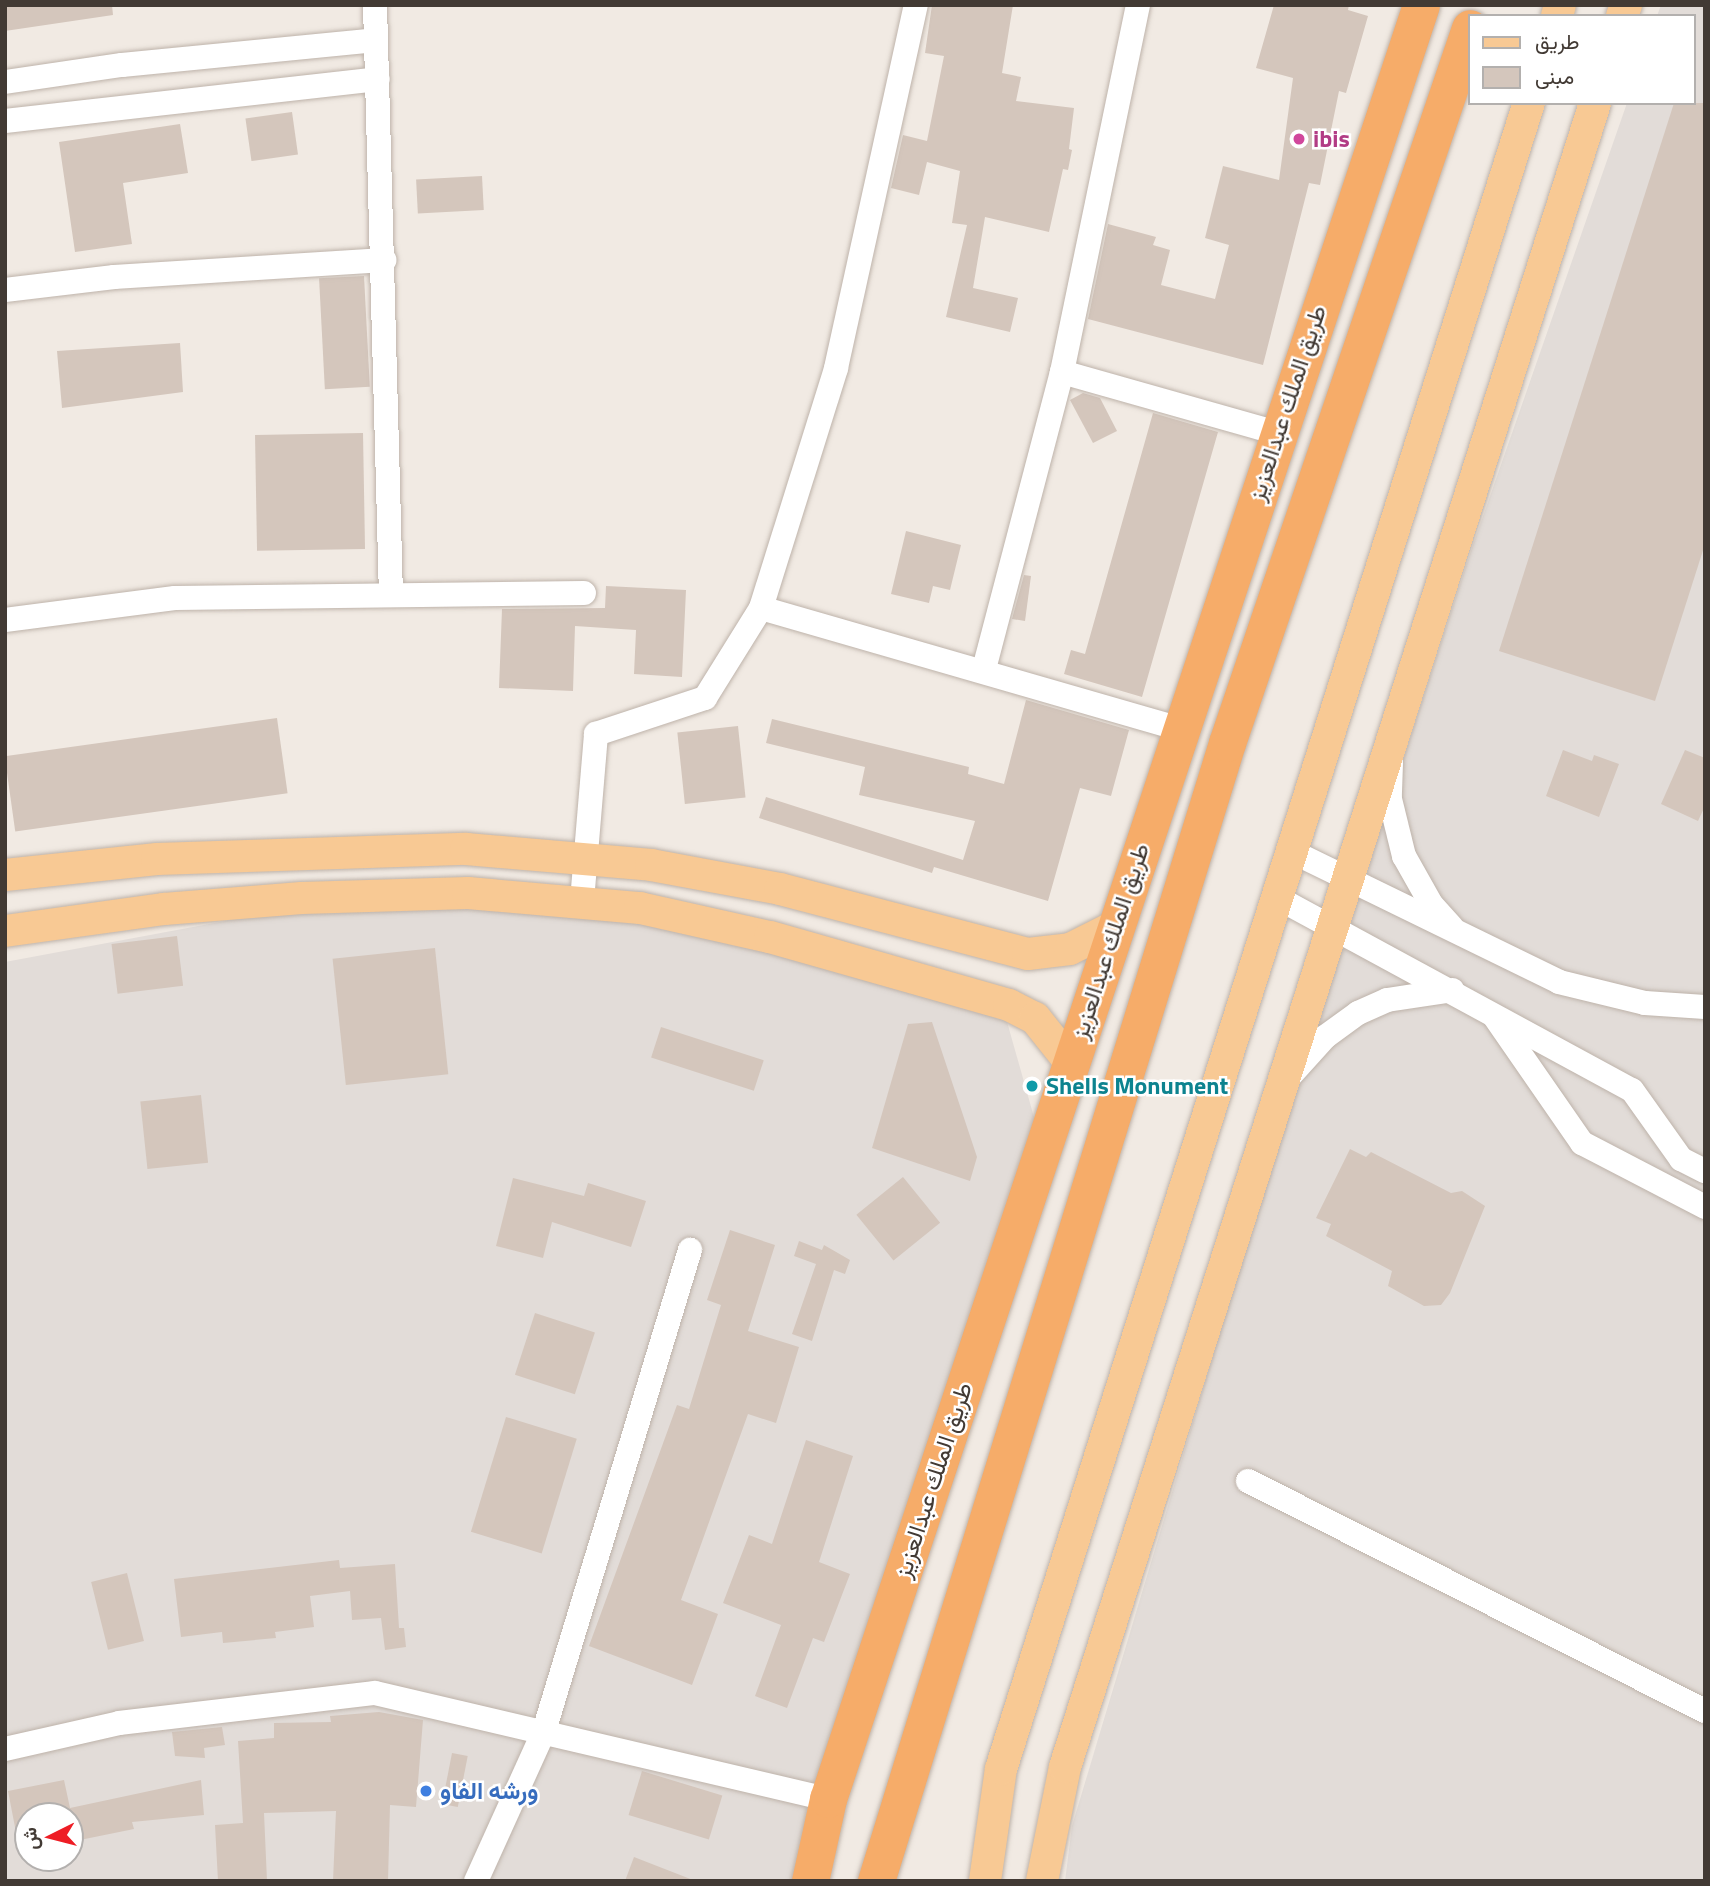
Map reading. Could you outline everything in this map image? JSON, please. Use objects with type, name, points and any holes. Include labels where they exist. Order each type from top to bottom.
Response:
[{"type":"highway","name":"طريق الملك عبدالعزيز","points":[[810,1881],[828,1799],[1415,7]]},
{"type":"highway","points":[[876,1881],[1227,743],[1468,34]]},
{"type":"main road","points":[[985,1881],[1001,1769],[1528,105]]},
{"type":"main road","points":[[1042,1881],[1065,1767],[1594,105]]},
{"type":"main road","points":[[5,875],[157,859],[299,851],[466,849],[587,857],[780,889],[1028,954],[1070,949],[1114,927]]},
{"type":"main road","points":[[5,931],[164,909],[302,898],[468,893],[640,908],[770,937],[1009,1005],[1035,1018],[1070,1062]]},
{"type":"street","points":[[375,5],[391,595]]},
{"type":"street","points":[[582,901],[596,734],[705,698],[761,608],[836,368],[916,5]]},
{"type":"street","points":[[984,669],[1062,372],[1138,5]]},
{"type":"street","points":[[5,82],[121,65],[376,40]]},
{"type":"street","points":[[5,121],[377,79]]},
{"type":"street","points":[[5,290],[114,276],[384,260]]},
{"type":"street","points":[[1062,372],[1277,433]]},
{"type":"street","points":[[5,620],[175,598],[584,593]]},
{"type":"street","points":[[761,608],[984,669],[1179,729]]},
{"type":"street","points":[[1391,745],[1390,799],[1404,856],[1431,904],[1462,937]]},
{"type":"street","points":[[1291,851],[1462,937],[1559,982],[1645,1003],[1705,1007]]},
{"type":"street","points":[[1276,897],[1491,1011],[1632,1090],[1681,1159],[1705,1171]]},
{"type":"street","points":[[1280,1089],[1325,1037],[1358,1013],[1387,1000],[1452,990]]},
{"type":"street","points":[[1491,1011],[1583,1143],[1705,1207]]},
{"type":"street","points":[[476,1881],[544,1731],[690,1250]]},
{"type":"street","points":[[1248,1481],[1702,1702]]},
{"type":"street","points":[[5,1749],[132,1721],[375,1693],[828,1799]]},
{"type":"shaded area","points":[[1661,5],[1705,5],[1705,1881],[1065,1881],[1072,1826],[1257,1209],[1472,548],[1626,105],[1696,105],[1696,14],[1658,14]]},
{"type":"shaded area","points":[[608,900],[850,943],[1000,997],[1041,1142],[807,1881],[5,1881],[5,962],[327,902]]},
{"type":"building","points":[[5,5],[112,5],[113,15],[5,31]]},
{"type":"building","points":[[932,5],[1013,5],[1002,73],[1021,77],[1016,101],[1074,108],[1068,170],[1063,169],[1049,232],[985,217],[973,288],[1018,298],[1010,332],[946,317],[967,225],[952,223],[960,171],[927,162],[919,195],[891,188],[903,135],[927,141],[944,56],[925,53]]},
{"type":"building","points":[[1274,5],[1349,5],[1348,10],[1368,16],[1346,93],[1339,91],[1320,185],[1309,183],[1263,365],[1088,319],[1108,224],[1156,237],[1153,245],[1170,250],[1161,285],[1215,299],[1229,245],[1205,238],[1223,166],[1279,180],[1293,78],[1256,68]]},
{"type":"building","points":[[1705,103],[1705,544],[1655,701],[1499,651],[1673,105]]},
{"type":"building","points":[[292,112],[298,155],[251,161],[245,119]]},
{"type":"building","points":[[180,124],[188,173],[123,183],[132,244],[75,252],[59,142]]},
{"type":"building","points":[[482,176],[484,210],[418,213],[416,179]]},
{"type":"building","points":[[364,276],[370,387],[325,389],[319,278]]},
{"type":"building","points":[[180,343],[183,392],[62,408],[57,351]]},
{"type":"building","points":[[1083,393],[1100,398],[1117,431],[1093,443],[1070,400]]},
{"type":"building","points":[[1153,413],[1218,432],[1142,697],[1064,674],[1071,650],[1085,654]]},
{"type":"building","points":[[363,433],[365,549],[257,551],[255,435]]},
{"type":"building","points":[[906,531],[961,545],[950,590],[933,586],[929,603],[891,594]]},
{"type":"building","points":[[1024,575],[1031,576],[1025,621],[1012,619]]},
{"type":"building","points":[[606,586],[686,590],[682,677],[634,674],[636,630],[575,626],[573,691],[499,688],[502,609],[605,608]]},
{"type":"building","points":[[1026,700],[1129,730],[1111,796],[1080,788],[1048,901],[934,867],[932,873],[759,818],[766,797],[963,860],[975,821],[859,795],[865,767],[766,743],[772,719],[969,767],[968,774],[1004,784]]},
{"type":"building","points":[[277,718],[288,793],[15,832],[5,756]]},
{"type":"building","points":[[738,726],[746,798],[685,804],[677,732]]},
{"type":"building","points":[[1563,750],[1592,761],[1594,755],[1619,764],[1599,817],[1546,796]]},
{"type":"building","points":[[1685,750],[1705,758],[1705,806],[1698,821],[1661,804]]},
{"type":"building","points":[[177,936],[183,986],[118,994],[111,944]]},
{"type":"building","points":[[435,948],[448,1074],[346,1085],[333,959]]},
{"type":"building","points":[[932,1022],[977,1157],[970,1181],[872,1148],[908,1024]]},
{"type":"building","points":[[661,1027],[764,1060],[754,1091],[651,1057]]},
{"type":"building","points":[[201,1095],[208,1163],[147,1169],[140,1101]]},
{"type":"building","points":[[1350,1149],[1366,1157],[1371,1152],[1451,1193],[1462,1191],[1485,1206],[1450,1293],[1441,1305],[1424,1306],[1388,1286],[1392,1271],[1326,1236],[1331,1224],[1316,1218]]},
{"type":"building","points":[[903,1177],[940,1223],[894,1261],[856,1215]]},
{"type":"building","points":[[513,1178],[584,1196],[588,1183],[646,1201],[631,1247],[552,1222],[543,1258],[496,1246]]},
{"type":"building","points":[[730,1230],[775,1245],[748,1331],[799,1347],[776,1423],[748,1414],[681,1600],[718,1614],[692,1685],[589,1646],[677,1405],[689,1409],[721,1305],[707,1300]]},
{"type":"building","points":[[799,1241],[822,1250],[824,1245],[850,1260],[845,1274],[834,1270],[812,1341],[792,1334],[816,1264],[794,1256]]},
{"type":"building","points":[[535,1313],[595,1332],[575,1394],[515,1375]]},
{"type":"building","points":[[506,1417],[577,1439],[542,1553],[471,1532]]},
{"type":"building","points":[[806,1440],[853,1456],[819,1562],[850,1574],[824,1642],[813,1638],[787,1708],[755,1696],[781,1625],[723,1603],[749,1535],[772,1544]]},
{"type":"building","points":[[339,1560],[340,1568],[395,1564],[399,1628],[404,1628],[406,1647],[385,1650],[381,1618],[352,1620],[350,1591],[310,1596],[314,1627],[275,1632],[276,1638],[223,1643],[222,1632],[181,1637],[174,1579]]},
{"type":"building","points":[[127,1573],[144,1641],[108,1650],[91,1582]]},
{"type":"building","points":[[379,1712],[423,1720],[416,1807],[390,1805],[388,1881],[333,1881],[336,1811],[264,1813],[267,1881],[218,1881],[215,1825],[243,1823],[238,1741],[274,1738],[274,1723],[331,1722],[330,1716]]},
{"type":"building","points":[[222,1727],[225,1745],[204,1748],[205,1758],[175,1756],[172,1732]]},
{"type":"building","points":[[452,1753],[468,1756],[458,1807],[442,1804]]},
{"type":"building","points":[[642,1771],[722,1796],[709,1840],[629,1815]]},
{"type":"building","points":[[64,1780],[69,1802],[14,1802],[14,1822],[8,1791]]},
{"type":"building","points":[[201,1780],[204,1815],[132,1822],[134,1829],[84,1839],[84,1805]]},
{"type":"building","points":[[634,1857],[693,1880],[625,1881]]},
{"type":"place","name":"ibis","points":[[1299,139]]},
{"type":"place","name":"Shells Monument","points":[[1032,1086]]},
{"type":"place","name":"ورشه الفاو","points":[[426,1791]]}]
